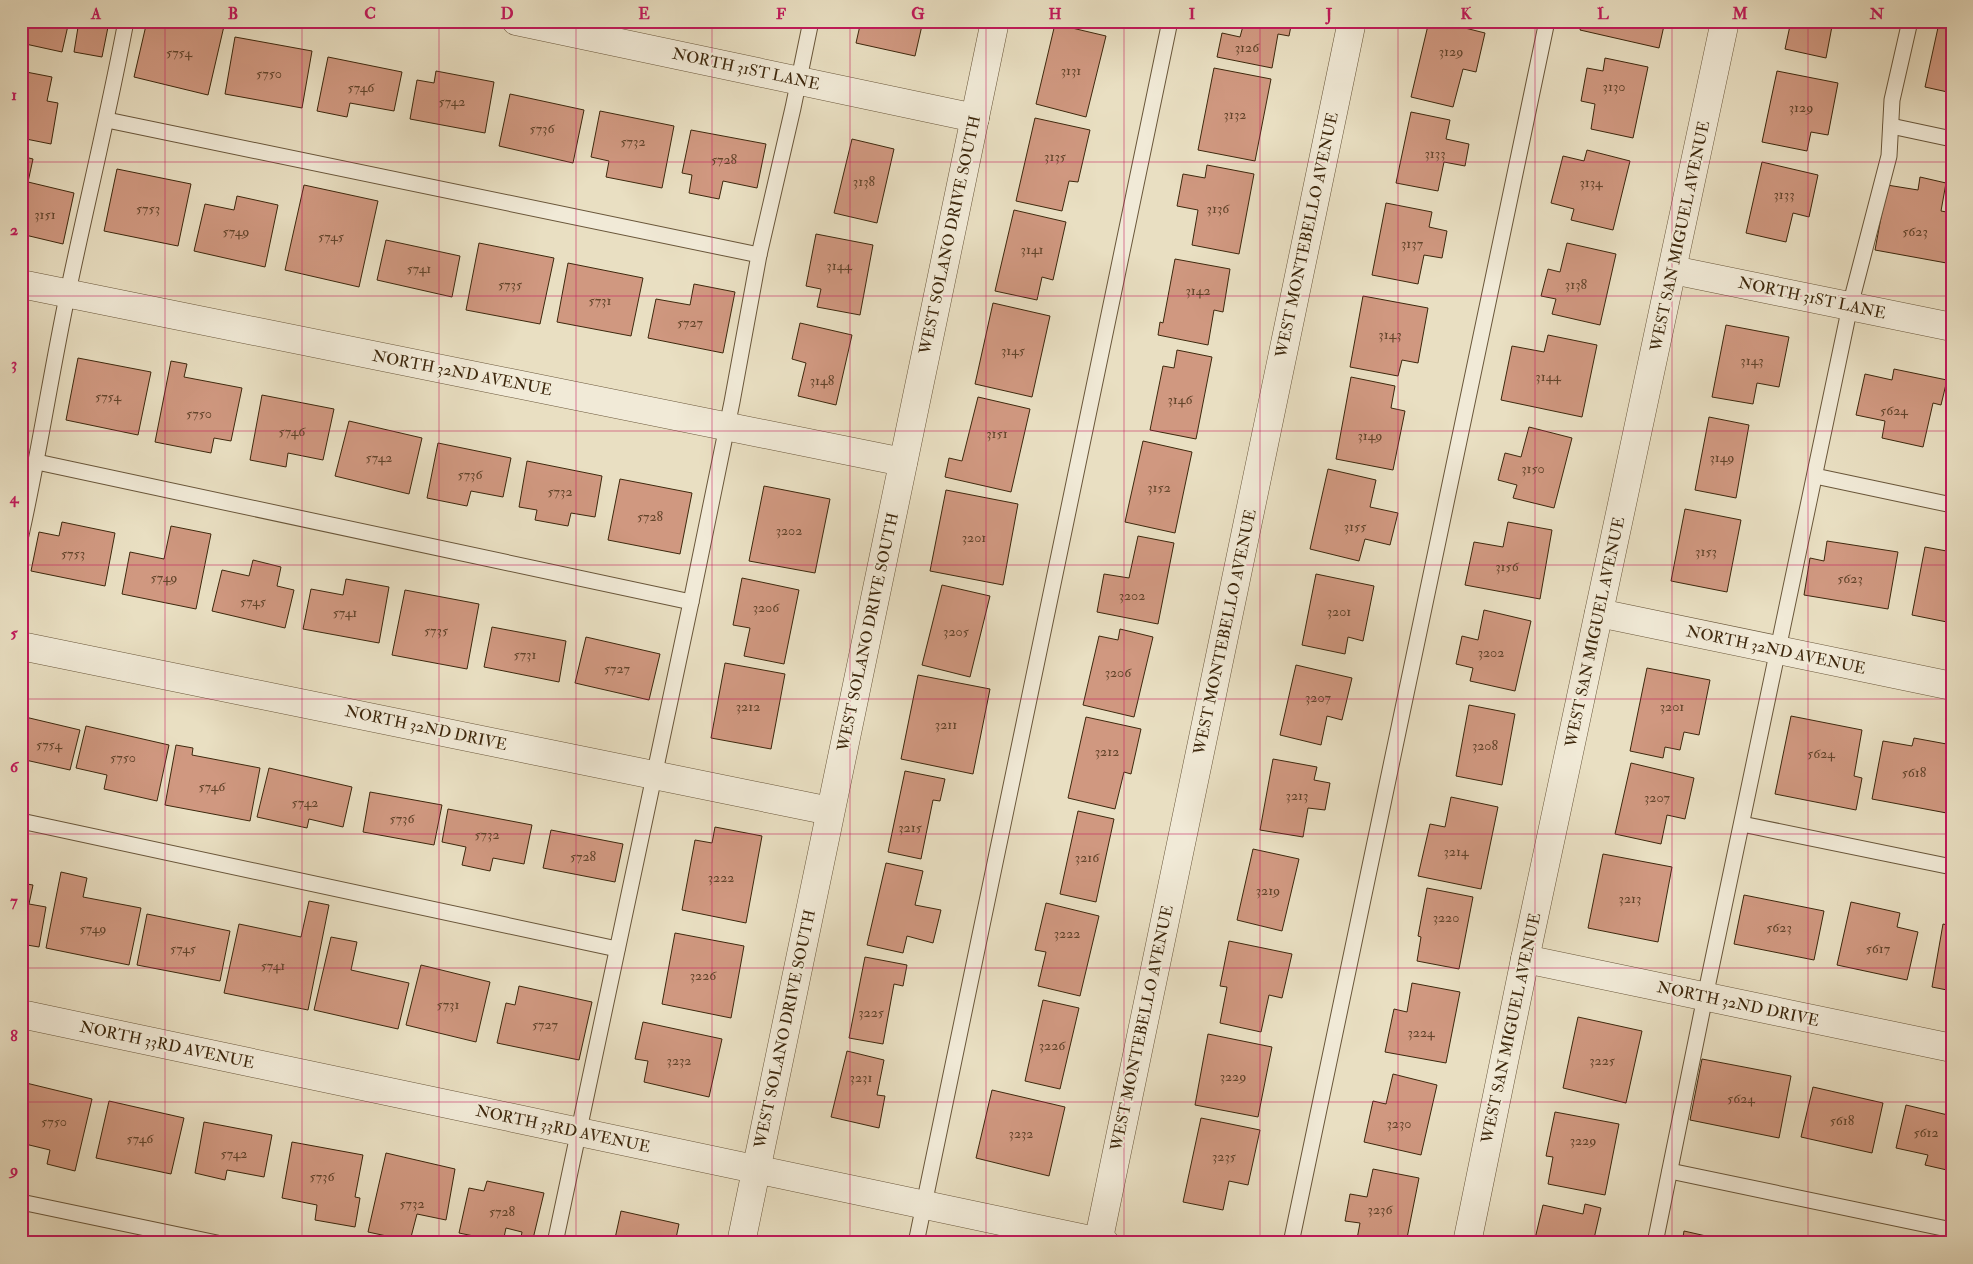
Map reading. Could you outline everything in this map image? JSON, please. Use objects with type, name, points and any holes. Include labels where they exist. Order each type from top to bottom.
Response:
[{"type":"street","name":"NORTH 31ST LANE","points":[[516,21],[975,118]]},
{"type":"street","name":"WEST SOLANO DRIVE SOUTH","points":[[741,1243],[995,21]]},
{"type":"street","name":"WEST MONTEBELLO AVENUE","points":[[1100,1242],[1352,21]]},
{"type":"street","name":"WEST SAN MIGUEL AVENUE","points":[[1467,1243],[1525,959],[1673,270],[1724,21]]},
{"type":"street","name":"NORTH 31ST LANE","points":[[1673,270],[1952,327]]},
{"type":"street","name":"NORTH 32ND AVENUE","points":[[21,284],[903,462]]},
{"type":"street","name":"NORTH 32ND AVENUE","points":[[1599,613],[1952,686]]},
{"type":"street","name":"NORTH 32ND DRIVE","points":[[21,646],[830,811]]},
{"type":"street","name":"NORTH 32ND DRIVE","points":[[1525,959],[1952,1048]]},
{"type":"street","name":"NORTH 33RD AVENUE","points":[[21,1014],[1100,1242]]},
{"type":"lane","points":[[21,535],[37,462],[68,294],[107,120],[126,21]]},
{"type":"lane","points":[[555,1243],[691,602],[759,255],[811,21]]},
{"type":"lane","points":[[916,1243],[1170,21]]},
{"type":"lane","points":[[1291,1243],[1547,21]]},
{"type":"lane","points":[[1655,1243],[1850,306],[1889,156],[1892,100],[1910,21]]},
{"type":"lane","points":[[107,120],[759,255]]},
{"type":"lane","points":[[1891,126],[1952,139]]},
{"type":"lane","points":[[37,462],[691,602]]},
{"type":"lane","points":[[1815,476],[1952,504]]},
{"type":"lane","points":[[21,821],[617,949]]},
{"type":"lane","points":[[1742,824],[1952,867]]},
{"type":"lane","points":[[1670,1171],[1952,1230]]},
{"type":"lane","points":[[21,1202],[217,1243]]},
{"type":"building","points":[[21,21],[69,21],[62,52],[21,43]]},
{"type":"building","points":[[79,21],[109,22],[102,57],[74,52]]},
{"type":"building","points":[[147,21],[203,21],[224,26],[208,95],[134,77]]},
{"type":"building","points":[[861,21],[923,21],[915,56],[856,43]]},
{"type":"building","points":[[1231,21],[1292,21],[1289,36],[1278,34],[1272,68],[1217,57],[1222,33],[1240,37],[1243,26],[1230,24]]},
{"type":"building","points":[[1429,21],[1437,21],[1485,33],[1476,72],[1463,69],[1453,107],[1411,97]]},
{"type":"building","points":[[1582,21],[1665,21],[1659,48],[1580,30]]},
{"type":"building","points":[[1791,21],[1833,21],[1826,58],[1785,49]]},
{"type":"building","points":[[1939,23],[1952,26],[1952,93],[1925,87]]},
{"type":"building","points":[[1055,24],[1106,36],[1086,117],[1036,104]]},
{"type":"building","points":[[235,37],[312,51],[302,108],[225,94]]},
{"type":"building","points":[[328,57],[402,72],[394,111],[350,103],[347,117],[317,111]]},
{"type":"building","points":[[1605,58],[1648,67],[1633,138],[1591,129],[1595,104],[1581,101],[1587,68],[1603,71]]},
{"type":"building","points":[[1214,68],[1271,79],[1255,161],[1198,150]]},
{"type":"building","points":[[21,71],[52,77],[47,101],[58,103],[51,144],[21,138]]},
{"type":"building","points":[[436,71],[494,82],[485,133],[410,119],[417,80],[434,83]]},
{"type":"building","points":[[1777,71],[1838,83],[1828,135],[1811,132],[1807,151],[1762,142]]},
{"type":"building","points":[[510,94],[584,110],[573,163],[499,146]]},
{"type":"building","points":[[600,111],[674,126],[662,188],[606,177],[609,161],[591,157]]},
{"type":"building","points":[[1411,112],[1450,120],[1446,139],[1469,144],[1465,166],[1444,162],[1438,191],[1396,183]]},
{"type":"building","points":[[1035,118],[1090,130],[1078,182],[1069,181],[1062,211],[1016,201]]},
{"type":"building","points":[[691,130],[766,144],[757,188],[723,181],[719,199],[689,193],[692,175],[682,173]]},
{"type":"building","points":[[852,139],[894,149],[877,223],[834,213]]},
{"type":"building","points":[[1587,150],[1630,161],[1613,230],[1571,220],[1574,209],[1551,203],[1563,156],[1584,161]]},
{"type":"building","points":[[21,156],[33,159],[28,182],[74,193],[63,244],[21,234]]},
{"type":"building","points":[[1762,162],[1818,175],[1809,217],[1793,213],[1786,242],[1746,233]]},
{"type":"building","points":[[1207,165],[1254,174],[1239,254],[1192,245],[1198,210],[1177,206],[1183,174],[1205,178]]},
{"type":"building","points":[[117,169],[191,184],[178,246],[104,231]]},
{"type":"building","points":[[1920,177],[1946,183],[1941,211],[1952,213],[1952,264],[1875,250],[1887,185],[1918,190]]},
{"type":"building","points":[[304,185],[378,201],[359,287],[285,270]]},
{"type":"building","points":[[237,196],[278,205],[265,267],[194,251],[205,204],[234,210]]},
{"type":"building","points":[[1386,203],[1432,212],[1429,227],[1447,231],[1442,258],[1424,255],[1418,284],[1372,275]]},
{"type":"building","points":[[1014,210],[1066,222],[1053,280],[1042,277],[1037,300],[995,291]]},
{"type":"building","points":[[816,234],[873,245],[860,315],[817,307],[821,289],[806,286]]},
{"type":"building","points":[[386,240],[460,256],[452,297],[377,280]]},
{"type":"building","points":[[479,243],[554,258],[540,324],[466,310]]},
{"type":"building","points":[[1567,243],[1616,254],[1600,325],[1552,314],[1556,299],[1541,296],[1548,269],[1560,272]]},
{"type":"building","points":[[1175,259],[1230,269],[1223,312],[1214,310],[1208,345],[1158,335],[1160,322],[1163,323]]},
{"type":"building","points":[[568,263],[643,278],[631,336],[557,322]]},
{"type":"building","points":[[694,284],[735,292],[723,353],[648,338],[656,299],[690,305]]},
{"type":"building","points":[[1363,296],[1428,308],[1418,363],[1402,360],[1398,376],[1350,367]]},
{"type":"building","points":[[993,303],[1050,316],[1032,397],[975,384]]},
{"type":"building","points":[[800,323],[852,335],[836,405],[798,396],[806,363],[792,359]]},
{"type":"building","points":[[1726,325],[1789,337],[1779,387],[1757,383],[1753,404],[1712,397]]},
{"type":"building","points":[[1548,335],[1597,345],[1582,417],[1501,400],[1512,346],[1544,352]]},
{"type":"building","points":[[1177,350],[1212,357],[1196,439],[1150,430],[1163,366],[1174,368]]},
{"type":"building","points":[[78,358],[151,372],[138,435],[66,420]]},
{"type":"building","points":[[171,361],[187,364],[184,377],[242,388],[231,441],[214,438],[211,453],[155,442]]},
{"type":"building","points":[[1894,369],[1947,380],[1941,405],[1933,403],[1923,447],[1882,438],[1885,421],[1856,415],[1865,374],[1892,380]]},
{"type":"building","points":[[1351,377],[1395,386],[1391,408],[1405,411],[1393,470],[1336,459]]},
{"type":"building","points":[[262,395],[334,409],[323,460],[288,453],[286,467],[250,460]]},
{"type":"building","points":[[978,397],[1030,409],[1011,492],[945,477],[949,458],[962,461]]},
{"type":"building","points":[[1709,417],[1749,425],[1736,498],[1695,490]]},
{"type":"building","points":[[349,421],[422,438],[409,494],[335,476]]},
{"type":"building","points":[[1529,427],[1572,438],[1554,508],[1513,498],[1517,485],[1498,480],[1505,453],[1521,457]]},
{"type":"building","points":[[1143,441],[1192,452],[1175,533],[1125,522]]},
{"type":"building","points":[[438,443],[511,458],[503,497],[471,491],[467,506],[427,498]]},
{"type":"building","points":[[527,461],[602,476],[595,517],[571,513],[568,526],[535,520],[537,510],[519,507]]},
{"type":"building","points":[[1328,469],[1376,480],[1370,507],[1398,513],[1390,545],[1365,539],[1359,561],[1310,549]]},
{"type":"building","points":[[620,479],[692,493],[680,554],[608,540]]},
{"type":"building","points":[[764,486],[830,499],[815,573],[749,561]]},
{"type":"building","points":[[946,490],[1018,504],[1003,585],[930,571]]},
{"type":"building","points":[[1685,509],[1741,520],[1727,592],[1671,581]]},
{"type":"building","points":[[62,522],[115,533],[105,586],[31,571],[39,532],[59,536]]},
{"type":"building","points":[[1508,522],[1552,530],[1540,599],[1465,585],[1474,542],[1503,547]]},
{"type":"building","points":[[171,526],[211,534],[196,609],[122,594],[130,552],[164,559]]},
{"type":"building","points":[[1138,536],[1174,543],[1158,624],[1097,612],[1104,574],[1129,578]]},
{"type":"building","points":[[1827,541],[1898,552],[1888,609],[1804,595],[1810,558],[1824,561]]},
{"type":"building","points":[[1925,547],[1952,552],[1952,623],[1912,615]]},
{"type":"building","points":[[253,560],[281,567],[277,586],[294,590],[285,628],[212,611],[222,570],[249,576]]},
{"type":"building","points":[[1316,574],[1374,586],[1363,641],[1348,637],[1345,654],[1302,645]]},
{"type":"building","points":[[742,578],[799,590],[784,664],[744,656],[750,628],[733,625]]},
{"type":"building","points":[[346,579],[389,587],[379,643],[303,629],[311,589],[343,595]]},
{"type":"building","points":[[942,585],[990,596],[970,677],[922,665]]},
{"type":"building","points":[[405,590],[479,604],[467,669],[392,655]]},
{"type":"building","points":[[1484,610],[1531,621],[1515,691],[1470,681],[1473,668],[1456,664],[1462,636],[1478,640]]},
{"type":"building","points":[[492,627],[566,641],[559,682],[484,667]]},
{"type":"building","points":[[1120,629],[1153,637],[1134,717],[1083,705],[1099,636],[1118,640]]},
{"type":"building","points":[[586,637],[660,654],[649,700],[575,683]]},
{"type":"building","points":[[725,663],[785,674],[771,749],[711,738]]},
{"type":"building","points":[[1296,665],[1352,678],[1342,720],[1327,716],[1321,745],[1280,735]]},
{"type":"building","points":[[1647,668],[1710,680],[1699,735],[1684,732],[1680,750],[1665,747],[1663,758],[1630,751]]},
{"type":"building","points":[[918,675],[990,689],[973,774],[901,759]]},
{"type":"building","points":[[1469,705],[1515,714],[1502,785],[1456,776]]},
{"type":"building","points":[[21,716],[80,730],[70,770],[21,759]]},
{"type":"building","points":[[1791,716],[1862,730],[1854,776],[1862,778],[1856,810],[1775,794]]},
{"type":"building","points":[[1086,717],[1141,729],[1131,774],[1124,772],[1115,809],[1068,798]]},
{"type":"building","points":[[86,726],[169,745],[157,801],[104,789],[107,775],[76,768]]},
{"type":"building","points":[[1914,738],[1952,745],[1952,814],[1872,799],[1883,741],[1912,746]]},
{"type":"building","points":[[176,745],[193,748],[192,755],[260,768],[250,821],[165,805]]},
{"type":"building","points":[[1273,759],[1317,767],[1314,780],[1330,783],[1325,810],[1308,808],[1303,837],[1260,830]]},
{"type":"building","points":[[1631,763],[1694,778],[1685,819],[1667,815],[1661,844],[1615,834]]},
{"type":"building","points":[[269,768],[352,787],[343,827],[309,819],[307,828],[257,817]]},
{"type":"building","points":[[905,771],[945,779],[940,801],[933,800],[921,859],[888,852]]},
{"type":"building","points":[[370,792],[442,805],[434,845],[363,832]]},
{"type":"building","points":[[1451,797],[1498,807],[1481,889],[1418,876],[1430,824],[1445,827]]},
{"type":"building","points":[[448,809],[532,825],[524,864],[493,858],[490,871],[462,865],[466,847],[442,842]]},
{"type":"building","points":[[1078,811],[1114,819],[1096,902],[1060,894]]},
{"type":"building","points":[[715,827],[762,836],[746,923],[682,910],[695,840],[712,843]]},
{"type":"building","points":[[551,830],[623,844],[615,882],[543,868]]},
{"type":"building","points":[[1253,849],[1299,859],[1282,931],[1237,920]]},
{"type":"building","points":[[1603,854],[1672,867],[1658,942],[1588,928]]},
{"type":"building","points":[[886,863],[923,871],[915,905],[941,910],[933,943],[907,936],[903,953],[867,945]]},
{"type":"building","points":[[61,872],[87,878],[83,897],[141,908],[129,965],[46,948]]},
{"type":"building","points":[[21,883],[33,885],[29,904],[46,907],[39,947],[21,944]]},
{"type":"building","points":[[1427,888],[1473,897],[1459,969],[1417,961],[1421,937],[1418,936]]},
{"type":"building","points":[[1744,895],[1824,911],[1814,960],[1734,944]]},
{"type":"building","points":[[309,901],[329,905],[308,1010],[224,993],[239,924],[301,937]]},
{"type":"building","points":[[1851,902],[1900,913],[1897,927],[1918,932],[1907,980],[1837,965]]},
{"type":"building","points":[[1046,903],[1099,916],[1080,996],[1038,986],[1046,952],[1035,950]]},
{"type":"building","points":[[147,914],[230,931],[220,981],[137,965]]},
{"type":"building","points":[[1943,924],[1952,926],[1952,991],[1932,987]]},
{"type":"building","points":[[675,933],[744,946],[731,1018],[662,1004]]},
{"type":"building","points":[[331,937],[357,942],[351,970],[409,983],[398,1029],[314,1010]]},
{"type":"building","points":[[1229,941],[1292,954],[1282,998],[1269,995],[1261,1032],[1220,1023],[1227,987],[1220,986]]},
{"type":"building","points":[[865,957],[907,965],[903,986],[894,984],[883,1044],[849,1038]]},
{"type":"building","points":[[421,965],[490,982],[476,1042],[406,1025]]},
{"type":"building","points":[[1412,983],[1460,992],[1446,1063],[1385,1052],[1394,1009],[1407,1012]]},
{"type":"building","points":[[519,986],[592,1002],[579,1060],[497,1043],[506,1003],[515,1005]]},
{"type":"building","points":[[1043,1000],[1079,1008],[1060,1089],[1025,1081]]},
{"type":"building","points":[[1578,1017],[1642,1031],[1626,1103],[1563,1088]]},
{"type":"building","points":[[643,1022],[722,1039],[709,1097],[644,1082],[648,1061],[635,1059]]},
{"type":"building","points":[[1208,1034],[1272,1047],[1258,1117],[1195,1105]]},
{"type":"building","points":[[847,1051],[884,1060],[877,1095],[885,1096],[879,1128],[831,1117]]},
{"type":"building","points":[[1702,1059],[1791,1076],[1779,1138],[1690,1120]]},
{"type":"building","points":[[1393,1074],[1437,1085],[1421,1155],[1364,1142],[1373,1101],[1386,1104]]},
{"type":"building","points":[[22,1082],[92,1099],[75,1171],[47,1164],[50,1150],[21,1143]]},
{"type":"building","points":[[1813,1087],[1883,1103],[1872,1153],[1801,1137]]},
{"type":"building","points":[[992,1090],[1065,1107],[1049,1176],[976,1158]]},
{"type":"building","points":[[109,1101],[184,1118],[171,1174],[96,1158]]},
{"type":"building","points":[[1906,1105],[1952,1116],[1952,1159],[1949,1159],[1947,1170],[1925,1165],[1928,1155],[1896,1148]]},
{"type":"building","points":[[1555,1112],[1619,1124],[1605,1195],[1548,1184],[1553,1157],[1546,1156]]},
{"type":"building","points":[[1201,1118],[1260,1130],[1248,1185],[1229,1181],[1223,1210],[1183,1202]]},
{"type":"building","points":[[204,1122],[272,1135],[264,1177],[227,1170],[225,1180],[195,1173]]},
{"type":"building","points":[[292,1142],[363,1155],[355,1197],[360,1198],[355,1227],[315,1220],[317,1205],[282,1198]]},
{"type":"building","points":[[386,1153],[455,1169],[446,1220],[417,1214],[410,1241],[368,1232]]},
{"type":"building","points":[[1373,1169],[1419,1178],[1406,1243],[1377,1243],[1357,1239],[1360,1223],[1345,1221],[1350,1194],[1367,1197]]},
{"type":"building","points":[[487,1181],[544,1193],[532,1243],[520,1243],[522,1232],[506,1228],[503,1242],[459,1233],[469,1188],[484,1191]]},
{"type":"building","points":[[1585,1204],[1601,1208],[1593,1243],[1534,1243],[1543,1205],[1583,1214]]},
{"type":"building","points":[[621,1211],[679,1224],[675,1243],[614,1243]]},
{"type":"building","points":[[1684,1231],[1737,1243],[1682,1243]]}]
